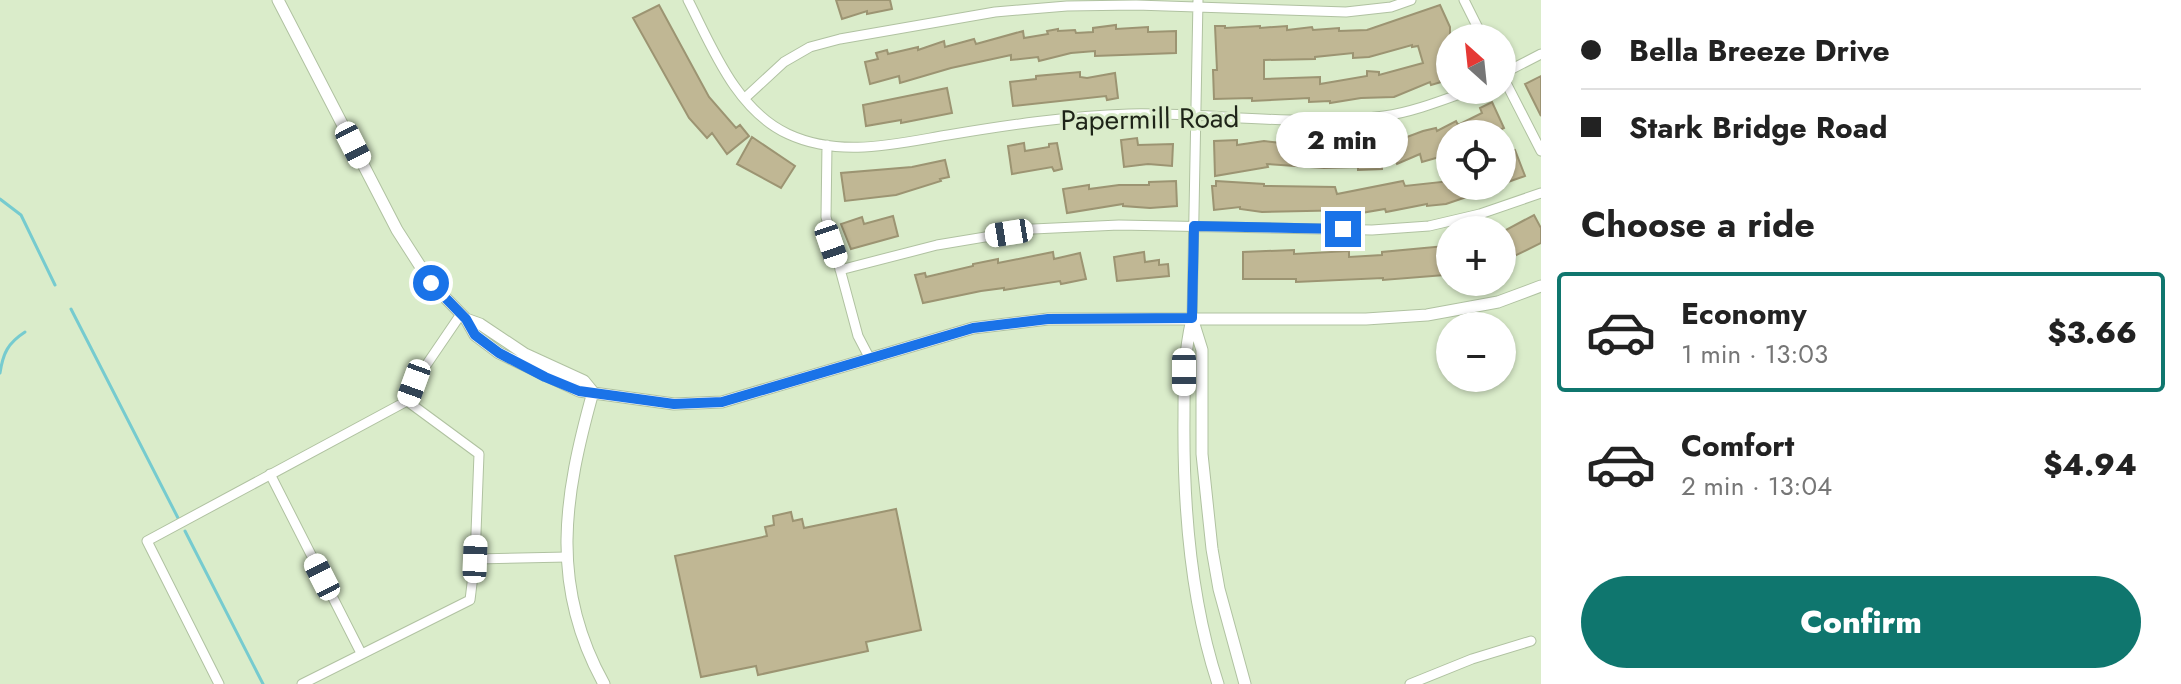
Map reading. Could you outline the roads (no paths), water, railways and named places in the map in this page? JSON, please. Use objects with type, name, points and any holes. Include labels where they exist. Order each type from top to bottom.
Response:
[{"type":"street","points":[[278,0],[408,251],[431,283],[463,317],[480,324],[525,354],[584,381],[593,392],[674,404],[722,402],[973,328],[1048,319],[1366,319],[1427,315],[1498,302],[1541,286]]},
{"type":"street","name":"Papermill Road","points":[[688,0],[722,68],[761,116],[784,132],[809,142],[848,148],[886,147],[1032,121],[1129,114],[1341,120],[1385,116],[1436,101]]},
{"type":"street","points":[[745,98],[784,62],[810,47],[840,39],[1009,11],[1067,6],[1198,3],[1346,12],[1391,7],[1411,0]]},
{"type":"street","points":[[1464,0],[1476,24]]},
{"type":"street","points":[[1198,3],[1192,318],[1184,352],[1186,499],[1202,625],[1218,684]]},
{"type":"street","points":[[1516,67],[1541,54]]},
{"type":"street","points":[[1516,102],[1541,151]]},
{"type":"street","points":[[827,145],[826,217],[858,336],[869,357]]},
{"type":"street","points":[[840,270],[937,245],[1033,229],[1119,225],[1401,229],[1429,226],[1480,214],[1541,193]]},
{"type":"street","points":[[219,684],[147,541],[407,401],[414,383],[463,317]]},
{"type":"street","points":[[1192,318],[1202,350],[1202,454],[1212,549],[1219,589],[1245,684]]},
{"type":"street","points":[[593,392],[568,499],[567,557],[583,636],[604,684]]},
{"type":"street","points":[[302,684],[470,600],[475,559],[479,454],[407,401]]},
{"type":"street","points":[[270,474],[361,653]]},
{"type":"street","points":[[475,559],[567,557]]},
{"type":"street","points":[[1410,684],[1472,659],[1531,641]]},
{"type":"waterway","points":[[0,199],[21,215],[55,285]]},
{"type":"waterway","points":[[71,309],[178,518]]},
{"type":"waterway","points":[[0,373],[7,349],[25,332]]},
{"type":"waterway","points":[[185,531],[263,684]]}]
